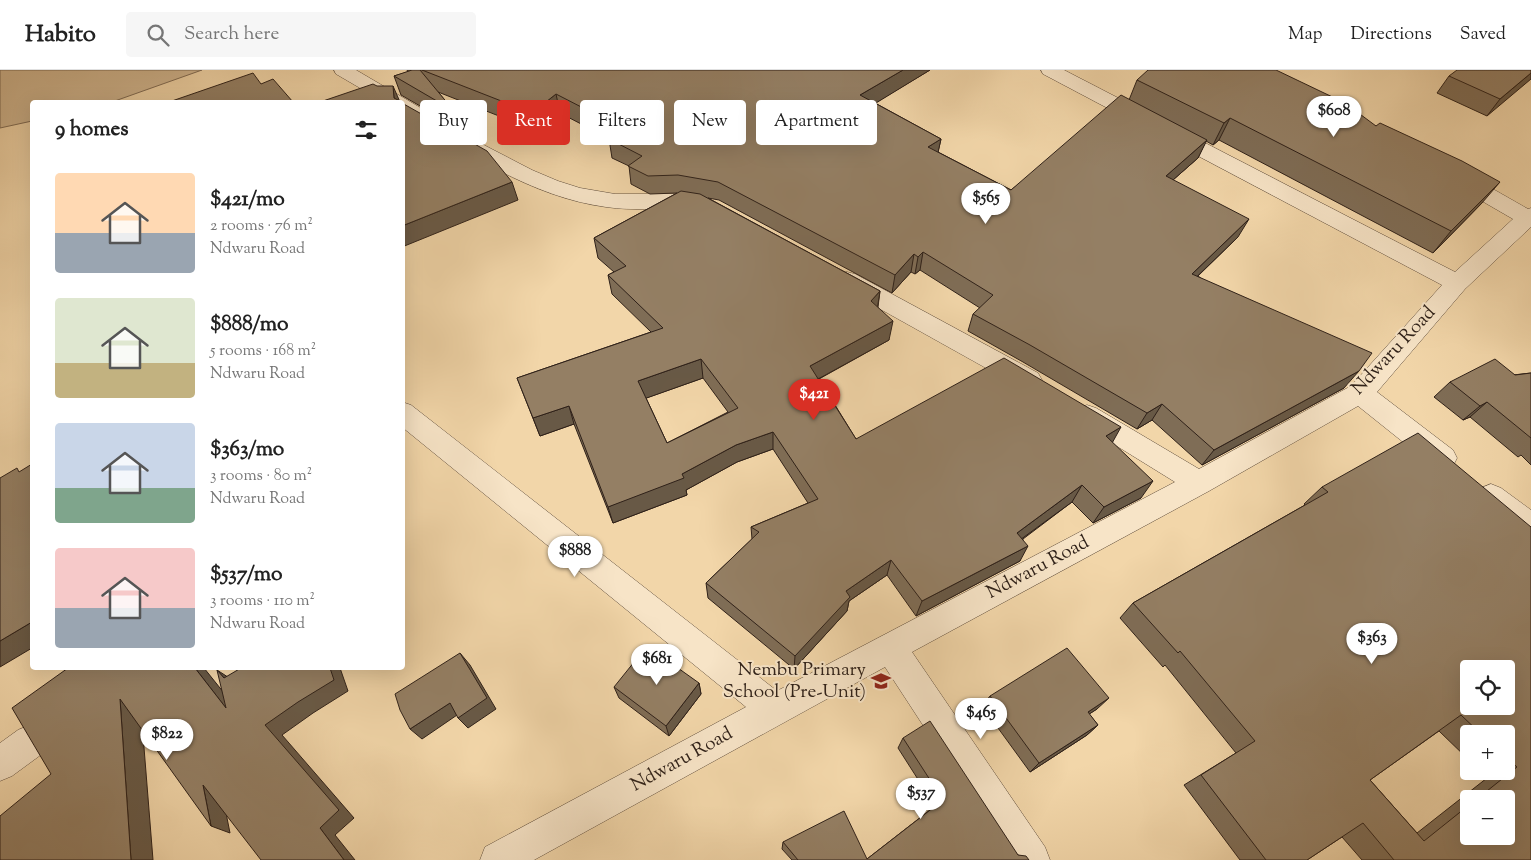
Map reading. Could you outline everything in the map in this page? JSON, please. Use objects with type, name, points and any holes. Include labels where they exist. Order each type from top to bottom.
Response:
[{"type":"street","points":[[343,70],[395,100]]},
{"type":"street","points":[[1050,70],[1203,148],[1457,283]]},
{"type":"street","points":[[405,108],[490,158],[549,186],[582,196],[606,200],[631,202],[692,201],[719,211]]},
{"type":"street","points":[[1439,168],[1530,217]]},
{"type":"street","name":"Ndwaru Road","points":[[498,860],[890,647],[1199,483],[1360,393],[1457,283],[1530,217]]},
{"type":"street","points":[[825,268],[1059,398],[1199,483]]},
{"type":"street","points":[[1360,393],[1531,527]]},
{"type":"street","points":[[405,414],[775,710]]},
{"type":"street","points":[[890,647],[1032,860]]},
{"type":"street","points":[[0,764],[30,742]]},
{"type":"shaded area","points":[[0,70],[202,70],[118,100],[30,100],[30,121],[0,128]]},
{"type":"building","points":[[412,70],[420,70],[445,100],[435,100],[394,76]]},
{"type":"building","points":[[422,70],[903,70],[860,95],[869,100],[756,100],[756,145],[877,145],[877,104],[941,139],[928,147],[1011,190],[1121,95],[1207,140],[1166,176],[1249,219],[1192,274],[1372,353],[1359,371],[1214,450],[1162,404],[1147,413],[973,314],[993,295],[923,252],[918,257],[914,254],[895,275],[718,182],[678,175],[648,176],[628,166],[642,156],[621,145],[664,145],[664,100],[580,100],[580,106],[556,94],[548,100],[499,100]]},
{"type":"building","points":[[1148,70],[1276,70],[1345,103],[1376,126],[1380,123],[1462,161],[1500,182],[1451,231],[1230,118],[1224,123],[1137,80]]},
{"type":"building","points":[[1457,70],[1531,70],[1531,73],[1500,99],[1449,76]]},
{"type":"building","points":[[253,73],[261,84],[273,79],[291,100],[175,100]]},
{"type":"building","points":[[373,84],[377,86],[393,86],[394,98],[398,100],[326,100]]},
{"type":"building","points":[[405,105],[420,113],[420,145],[476,145],[487,151],[512,182],[405,225]]},
{"type":"building","points":[[681,191],[700,194],[880,291],[871,301],[893,321],[810,366],[856,439],[1004,358],[1121,427],[1106,436],[1153,481],[1104,507],[1082,485],[1017,533],[1028,546],[922,601],[891,560],[846,591],[850,597],[795,656],[706,583],[759,532],[751,527],[818,499],[773,432],[736,445],[682,474],[684,478],[608,507],[569,406],[533,418],[517,378],[663,328],[608,275],[626,266],[594,238]],"holes":[[[701,359],[738,408],[667,443],[638,381]]]},
{"type":"building","points":[[1495,359],[1515,375],[1531,373],[1531,438],[1487,402],[1480,406],[1450,382]]},
{"type":"building","points":[[1418,433],[1531,527],[1531,860],[1394,860],[1363,823],[1307,860],[1266,860],[1201,775],[1255,741],[1180,651],[1178,653],[1133,603],[1328,492],[1322,487]],"holes":[[[1461,715],[1472,725],[1515,725],[1515,765],[1517,767],[1515,769],[1515,780],[1501,780],[1488,790],[1515,790],[1515,845],[1460,845],[1460,812],[1424,841],[1370,780]]]},
{"type":"building","points":[[30,465],[30,623],[0,641],[0,478],[17,468],[19,472]]},
{"type":"building","points":[[647,646],[699,683],[666,726],[614,687]]},
{"type":"building","points":[[1067,648],[1109,698],[1088,712],[1098,725],[1039,763],[990,696]]},
{"type":"building","points":[[460,653],[487,698],[458,718],[450,703],[410,729],[400,710],[395,694]]},
{"type":"building","points":[[65,670],[197,670],[226,708],[217,670],[224,678],[238,670],[331,670],[334,680],[265,725],[339,810],[320,828],[344,860],[261,860],[203,785],[211,826],[120,699],[131,860],[0,860],[0,816],[51,774],[12,708]]},
{"type":"building","points":[[930,721],[1018,855],[1026,856],[1029,860],[798,860],[783,842],[844,811],[867,859],[943,800],[903,738]]},
{"type":"place","name":"Nembu Primary School (Pre-Unit)","points":[[881,681]]}]
